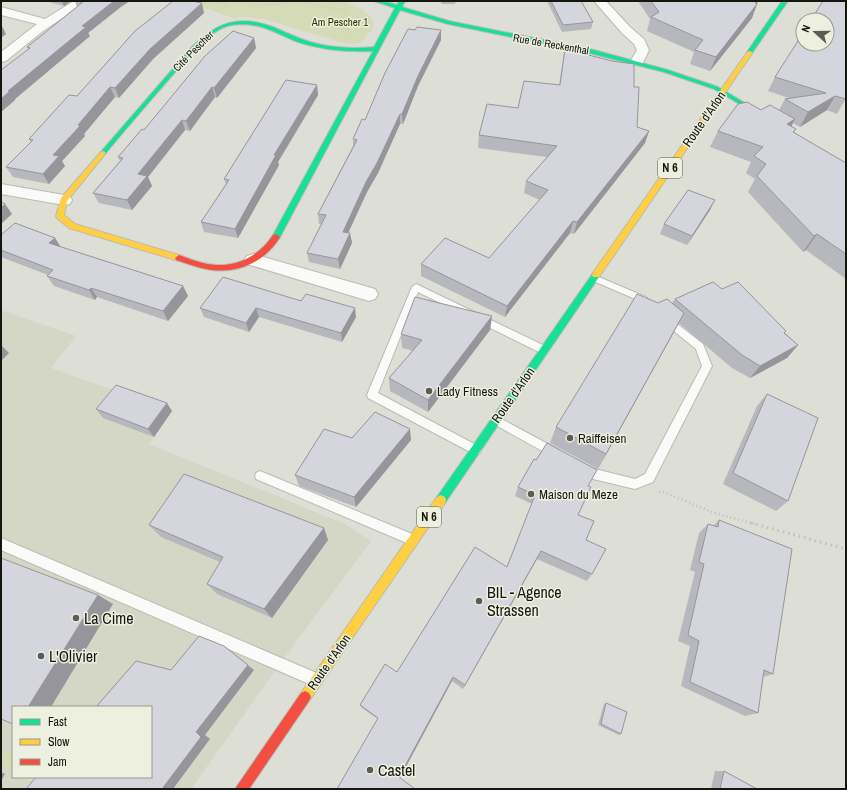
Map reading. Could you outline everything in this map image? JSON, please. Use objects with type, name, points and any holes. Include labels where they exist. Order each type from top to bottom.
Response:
[{"type":"main road","name":"Rue de Reckenthal","points":[[377,1],[399,5],[501,34],[570,46],[636,62],[723,91],[773,122]]},
{"type":"main road","name":"Route d'Arlon","points":[[241,789],[785,1]]},
{"type":"main road","points":[[64,200],[60,216],[72,226],[208,267],[229,268],[239,266],[253,260],[265,253],[273,243],[399,5]]},
{"type":"main road","name":"Cité Pescher","points":[[64,200],[163,82],[204,38],[216,29],[232,24],[247,23],[261,25],[297,40],[332,50],[350,51],[375,49]]},
{"type":"street","points":[[1,58],[43,25],[82,1]]},
{"type":"street","points":[[600,1],[626,30],[640,42],[643,50],[636,62]]},
{"type":"street","points":[[1,12],[43,25]]},
{"type":"street","points":[[1,18],[43,25]]},
{"type":"street","points":[[1,189],[64,200]]},
{"type":"street","points":[[253,260],[369,294]]},
{"type":"lane","points":[[496,420],[593,474],[635,484],[649,478],[707,366],[700,348],[643,299],[594,278]]},
{"type":"lane","points":[[476,450],[372,396],[416,287],[544,350]]},
{"type":"lane","points":[[260,476],[413,540]]},
{"type":"lane","points":[[1,544],[316,680]]},
{"type":"path","points":[[245,7],[258,4],[279,5],[291,1]]},
{"type":"path","points":[[303,1],[309,4],[347,11],[349,14],[347,23],[348,32],[353,36]]},
{"type":"path","points":[[655,492],[663,492],[715,513],[846,549]]},
{"type":"shaded area","points":[[1,310],[76,336],[51,368],[172,411],[149,444],[345,524],[371,541],[285,657],[191,789],[1,789],[1,765],[12,770],[12,778],[26,778],[43,787],[152,778],[152,706],[12,706],[12,756],[1,751]]},
{"type":"green space","name":"Am Pescher 1","points":[[186,1],[343,1],[357,7],[371,17],[373,27],[362,41],[347,44],[264,19],[244,17],[233,18]]},
{"type":"green space","points":[[1,751],[12,756],[12,770],[1,765]]},
{"type":"building","points":[[77,1],[114,1],[82,26],[86,27],[8,91],[10,91],[1,99],[1,70],[30,48],[27,47],[83,2]]},
{"type":"building","points":[[173,1],[192,1],[202,3],[150,49],[115,88],[110,87],[78,125],[80,126],[53,155],[59,156],[43,174],[6,167],[33,140],[29,139],[69,95],[77,96],[135,31]]},
{"type":"building","points":[[551,1],[581,1],[593,22],[563,25]]},
{"type":"building","points":[[651,1],[757,1],[755,3],[757,4],[716,57],[695,50],[703,40],[651,17],[659,12]]},
{"type":"building","points":[[823,1],[846,1],[846,99],[835,96],[808,112],[785,99],[826,93],[775,77],[795,46],[795,52],[835,52],[835,12],[816,12]]},
{"type":"building","points":[[417,27],[441,30],[418,76],[402,114],[400,114],[377,163],[366,182],[343,232],[350,233],[338,259],[307,253],[326,215],[318,214],[357,140],[353,139],[362,119],[365,120],[385,73],[408,29],[415,30]]},
{"type":"building","points":[[233,31],[254,38],[214,88],[212,87],[186,121],[182,120],[138,174],[147,176],[127,200],[93,193],[123,158],[118,157],[142,129],[144,130],[205,56]]},
{"type":"building","points":[[565,49],[612,61],[634,64],[634,87],[639,87],[637,127],[649,131],[577,222],[573,221],[507,306],[421,264],[445,238],[489,258],[548,190],[526,181],[557,146],[479,135],[487,104],[518,108],[524,81],[560,85]]},
{"type":"building","points":[[286,80],[317,85],[274,155],[276,155],[235,229],[201,222],[229,180],[224,179]]},
{"type":"building","points":[[747,102],[761,110],[770,105],[795,119],[787,124],[796,129],[793,132],[846,163],[846,254],[817,234],[814,236],[757,176],[766,164],[754,156],[763,147],[718,131],[738,104]]},
{"type":"building","points":[[688,190],[715,200],[692,236],[664,224]]},
{"type":"building","points":[[1,202],[5,204],[1,208]]},
{"type":"building","points":[[15,223],[55,238],[49,243],[183,286],[163,311],[91,288],[89,290],[47,276],[53,270],[1,250],[1,235]]},
{"type":"building","points":[[223,277],[301,301],[306,294],[355,308],[341,333],[256,308],[246,323],[200,308]]},
{"type":"building","points":[[713,282],[722,289],[738,282],[786,331],[784,333],[798,345],[760,366],[742,355],[675,299]]},
{"type":"building","points":[[637,294],[658,303],[667,299],[684,313],[606,454],[556,427]]},
{"type":"building","points":[[415,297],[492,316],[428,400],[389,378],[422,340],[401,334]]},
{"type":"building","points":[[116,385],[167,403],[148,429],[96,409]]},
{"type":"building","points":[[767,394],[818,418],[788,501],[733,473]]},
{"type":"building","points":[[375,412],[410,429],[354,497],[295,475],[324,429],[352,438]]},
{"type":"building","points":[[547,443],[597,470],[588,486],[591,487],[578,515],[594,521],[586,540],[606,549],[592,574],[541,551],[465,685],[453,677],[399,777],[415,789],[337,789],[378,718],[360,705],[385,664],[397,672],[475,547],[507,567],[535,495],[518,487],[534,459],[536,460]]},
{"type":"building","points":[[184,474],[324,528],[264,609],[207,584],[223,557],[149,525]]},
{"type":"building","points":[[719,520],[792,549],[773,674],[764,670],[758,713],[690,682],[699,641],[688,635],[704,564],[699,562],[708,524],[718,527]]},
{"type":"building","name":"L'Olivier","points":[[1,558],[98,595],[29,706],[12,706],[12,724],[1,719]]},
{"type":"building","points":[[199,636],[224,646],[248,665],[196,732],[201,737],[162,789],[26,789],[35,778],[152,778],[152,706],[97,706],[136,661],[171,670]]},
{"type":"building","points":[[606,703],[627,712],[621,734],[601,724]]},
{"type":"building","points":[[724,771],[757,789],[720,789]]},
{"type":"traffic: fast","points":[[377,1],[448,22],[594,52],[666,71],[716,88],[767,118]]},
{"type":"traffic: fast","points":[[276,237],[402,1]]},
{"type":"traffic: fast","points":[[750,52],[785,1]]},
{"type":"traffic: fast","points":[[103,153],[197,45],[208,35],[225,25],[240,23],[256,24],[270,28],[298,40],[317,45],[355,50],[375,49]]},
{"type":"traffic: fast","points":[[441,500],[596,275]]},
{"type":"traffic: slow","points":[[596,275],[750,52]]},
{"type":"traffic: slow","points":[[103,153],[64,200],[60,216],[72,226],[179,258]]},
{"type":"traffic: slow","points":[[305,697],[441,500]]},
{"type":"traffic: jam","points":[[179,258],[198,265],[209,267],[219,268],[239,266],[256,258],[264,252],[276,237]]},
{"type":"traffic: jam","points":[[241,789],[305,697]]},
{"type":"place","name":"Lady Fitness","points":[[429,391]]},
{"type":"place","name":"Raiffeisen","points":[[570,438]]},
{"type":"place","name":"Maison du Meze","points":[[531,494]]},
{"type":"place","name":"BIL - Agence Strassen","points":[[479,601]]},
{"type":"place","name":"La Cime","points":[[76,618]]},
{"type":"place","name":"L'Olivier","points":[[41,656]]},
{"type":"place","name":"Castel","points":[[370,770]]}]
